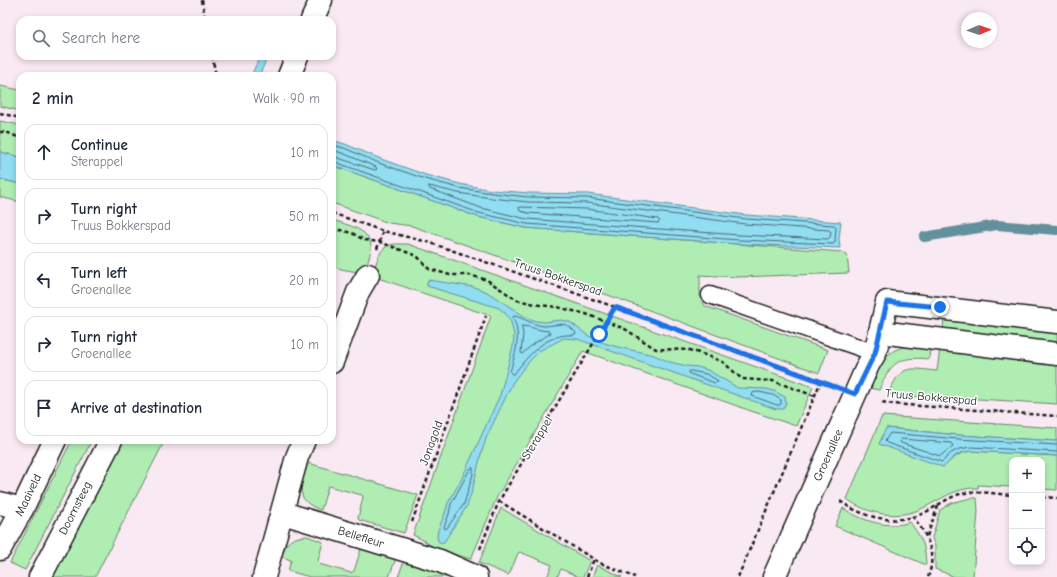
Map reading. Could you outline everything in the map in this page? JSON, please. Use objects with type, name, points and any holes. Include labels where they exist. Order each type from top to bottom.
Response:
[{"type":"street","points":[[314,16],[321,0]]},
{"type":"street","points":[[290,72],[295,60]]},
{"type":"street","points":[[336,351],[358,292],[368,275]]},
{"type":"street","name":"Groenallee","points":[[774,577],[855,394],[875,353],[887,302],[1057,322]]},
{"type":"street","points":[[880,332],[1057,354]]},
{"type":"street","name":"Maaiveld","points":[[0,549],[22,509],[53,444]]},
{"type":"street","name":"Doornsteeg","points":[[40,577],[109,444]]},
{"type":"street","points":[[264,577],[303,444]]},
{"type":"street","points":[[0,503],[22,509]]},
{"type":"street","name":"Bellefleur","points":[[283,513],[440,561],[473,576]]},
{"type":"lane","points":[[710,295],[875,353]]},
{"type":"path","points":[[202,0],[204,16]]},
{"type":"path","points":[[213,60],[215,72]]},
{"type":"path","points":[[0,114],[16,117]]},
{"type":"path","points":[[0,132],[6,132],[16,136]]},
{"type":"path","name":"Truus Bokkerspad","points":[[336,214],[383,231],[428,242],[615,307],[855,394]]},
{"type":"path","points":[[336,229],[352,233],[364,240],[380,242],[416,256],[429,268],[450,275],[469,275],[486,280],[517,300],[540,306],[557,306],[586,314],[625,329],[656,349],[690,350],[723,362],[742,379],[773,381],[814,396]]},
{"type":"path","name":"Sterappel","points":[[473,576],[498,501],[615,307]]},
{"type":"path","name":"Jonagold","points":[[403,549],[486,316]]},
{"type":"path","points":[[738,577],[821,381]]},
{"type":"path","name":"Truus Bokkerspad","points":[[884,396],[882,402],[893,404],[1057,416]]},
{"type":"path","points":[[837,508],[840,500],[863,514],[876,518],[890,519],[923,513],[938,506],[948,498],[961,494],[1009,495]]},
{"type":"path","points":[[1045,497],[1057,498]]},
{"type":"path","points":[[498,501],[594,560],[635,577]]},
{"type":"path","points":[[927,536],[938,506]]},
{"type":"path","points":[[912,516],[927,536],[932,561],[928,577]]},
{"type":"path","points":[[587,577],[594,560]]},
{"type":"green space","points":[[0,86],[16,89],[16,110],[0,106]]},
{"type":"green space","points":[[0,121],[16,124],[16,156],[0,152]]},
{"type":"green space","points":[[336,166],[478,217],[526,228],[842,252],[847,255],[849,273],[737,277],[700,275],[700,298],[705,306],[828,350],[819,373],[619,299],[412,226],[389,223],[336,204]]},
{"type":"green space","points":[[0,179],[16,183],[16,201],[0,197]]},
{"type":"green space","points":[[336,221],[363,232],[370,242],[371,249],[363,273],[336,267]]},
{"type":"green space","points":[[408,244],[813,387],[796,426],[583,351],[497,497],[471,559],[443,552],[413,535],[491,316],[372,276],[377,260],[382,251],[389,245]]},
{"type":"green space","points":[[944,317],[1057,331],[1057,345],[943,330]]},
{"type":"green space","points":[[911,345],[930,347],[929,359],[918,358],[903,360],[892,367],[879,390],[869,388],[884,359],[894,351]]},
{"type":"green space","points":[[940,348],[1057,363],[1057,404],[931,396],[930,398],[888,394],[897,377],[906,370],[919,369],[937,371]]},
{"type":"green space","points":[[882,416],[1057,428],[1057,441],[959,435],[887,428],[946,465],[957,456],[971,451],[1057,456],[1057,490],[1045,489],[1045,457],[1009,457],[1009,487],[978,485],[978,488],[963,489],[943,497],[914,512],[894,515],[884,514],[864,509],[847,499]]},
{"type":"green space","points":[[70,444],[90,444],[25,570],[10,563]]},
{"type":"green space","points":[[120,444],[163,444],[95,577],[53,577]]},
{"type":"green space","points":[[308,463],[418,495],[404,533],[359,520],[358,518],[363,497],[362,495],[328,486],[321,510],[306,502],[301,491]]},
{"type":"green space","points":[[977,498],[978,511],[973,577],[955,577],[935,569],[935,546],[932,538],[940,510],[951,503]]},
{"type":"green space","points":[[501,508],[590,561],[583,577],[579,577],[561,569],[557,577],[547,577],[552,565],[520,552],[518,553],[508,575],[479,563]]},
{"type":"green space","points":[[843,508],[866,520],[884,524],[893,525],[910,522],[922,542],[925,551],[926,565],[835,526]]},
{"type":"green space","points":[[307,536],[323,542],[318,561],[319,564],[351,573],[354,571],[361,549],[396,558],[389,577],[310,577],[288,571],[291,560],[282,557],[287,544],[293,539]]},
{"type":"green space","points":[[404,561],[427,565],[450,577],[398,577]]},
{"type":"green space","points":[[597,565],[622,577],[592,577]]},
{"type":"water","points":[[258,60],[266,60],[261,72],[253,72]]},
{"type":"water","points":[[336,141],[426,175],[460,184],[492,190],[529,193],[588,194],[746,215],[841,222],[839,239],[840,248],[738,244],[526,228],[478,217],[336,166]]},
{"type":"water","points":[[0,152],[16,156],[16,183],[0,179]]},
{"type":"water","points":[[428,280],[474,287],[487,292],[524,316],[536,321],[545,322],[561,320],[570,322],[587,335],[601,342],[654,355],[670,362],[708,370],[738,388],[767,389],[774,391],[785,397],[786,403],[783,409],[776,409],[577,339],[564,338],[539,351],[513,382],[487,436],[467,506],[442,543],[438,541],[438,530],[448,503],[462,478],[500,395],[513,346],[514,335],[511,322],[505,313],[499,308],[427,286]]},
{"type":"water","points":[[886,428],[959,435],[1057,441],[1057,456],[971,451],[957,455],[943,467],[879,444]]},
{"type":"waterway","points":[[924,237],[997,225],[1057,230]]},
{"type":"route","points":[[599,334],[615,307],[855,394],[875,353],[887,302],[940,307]]}]
